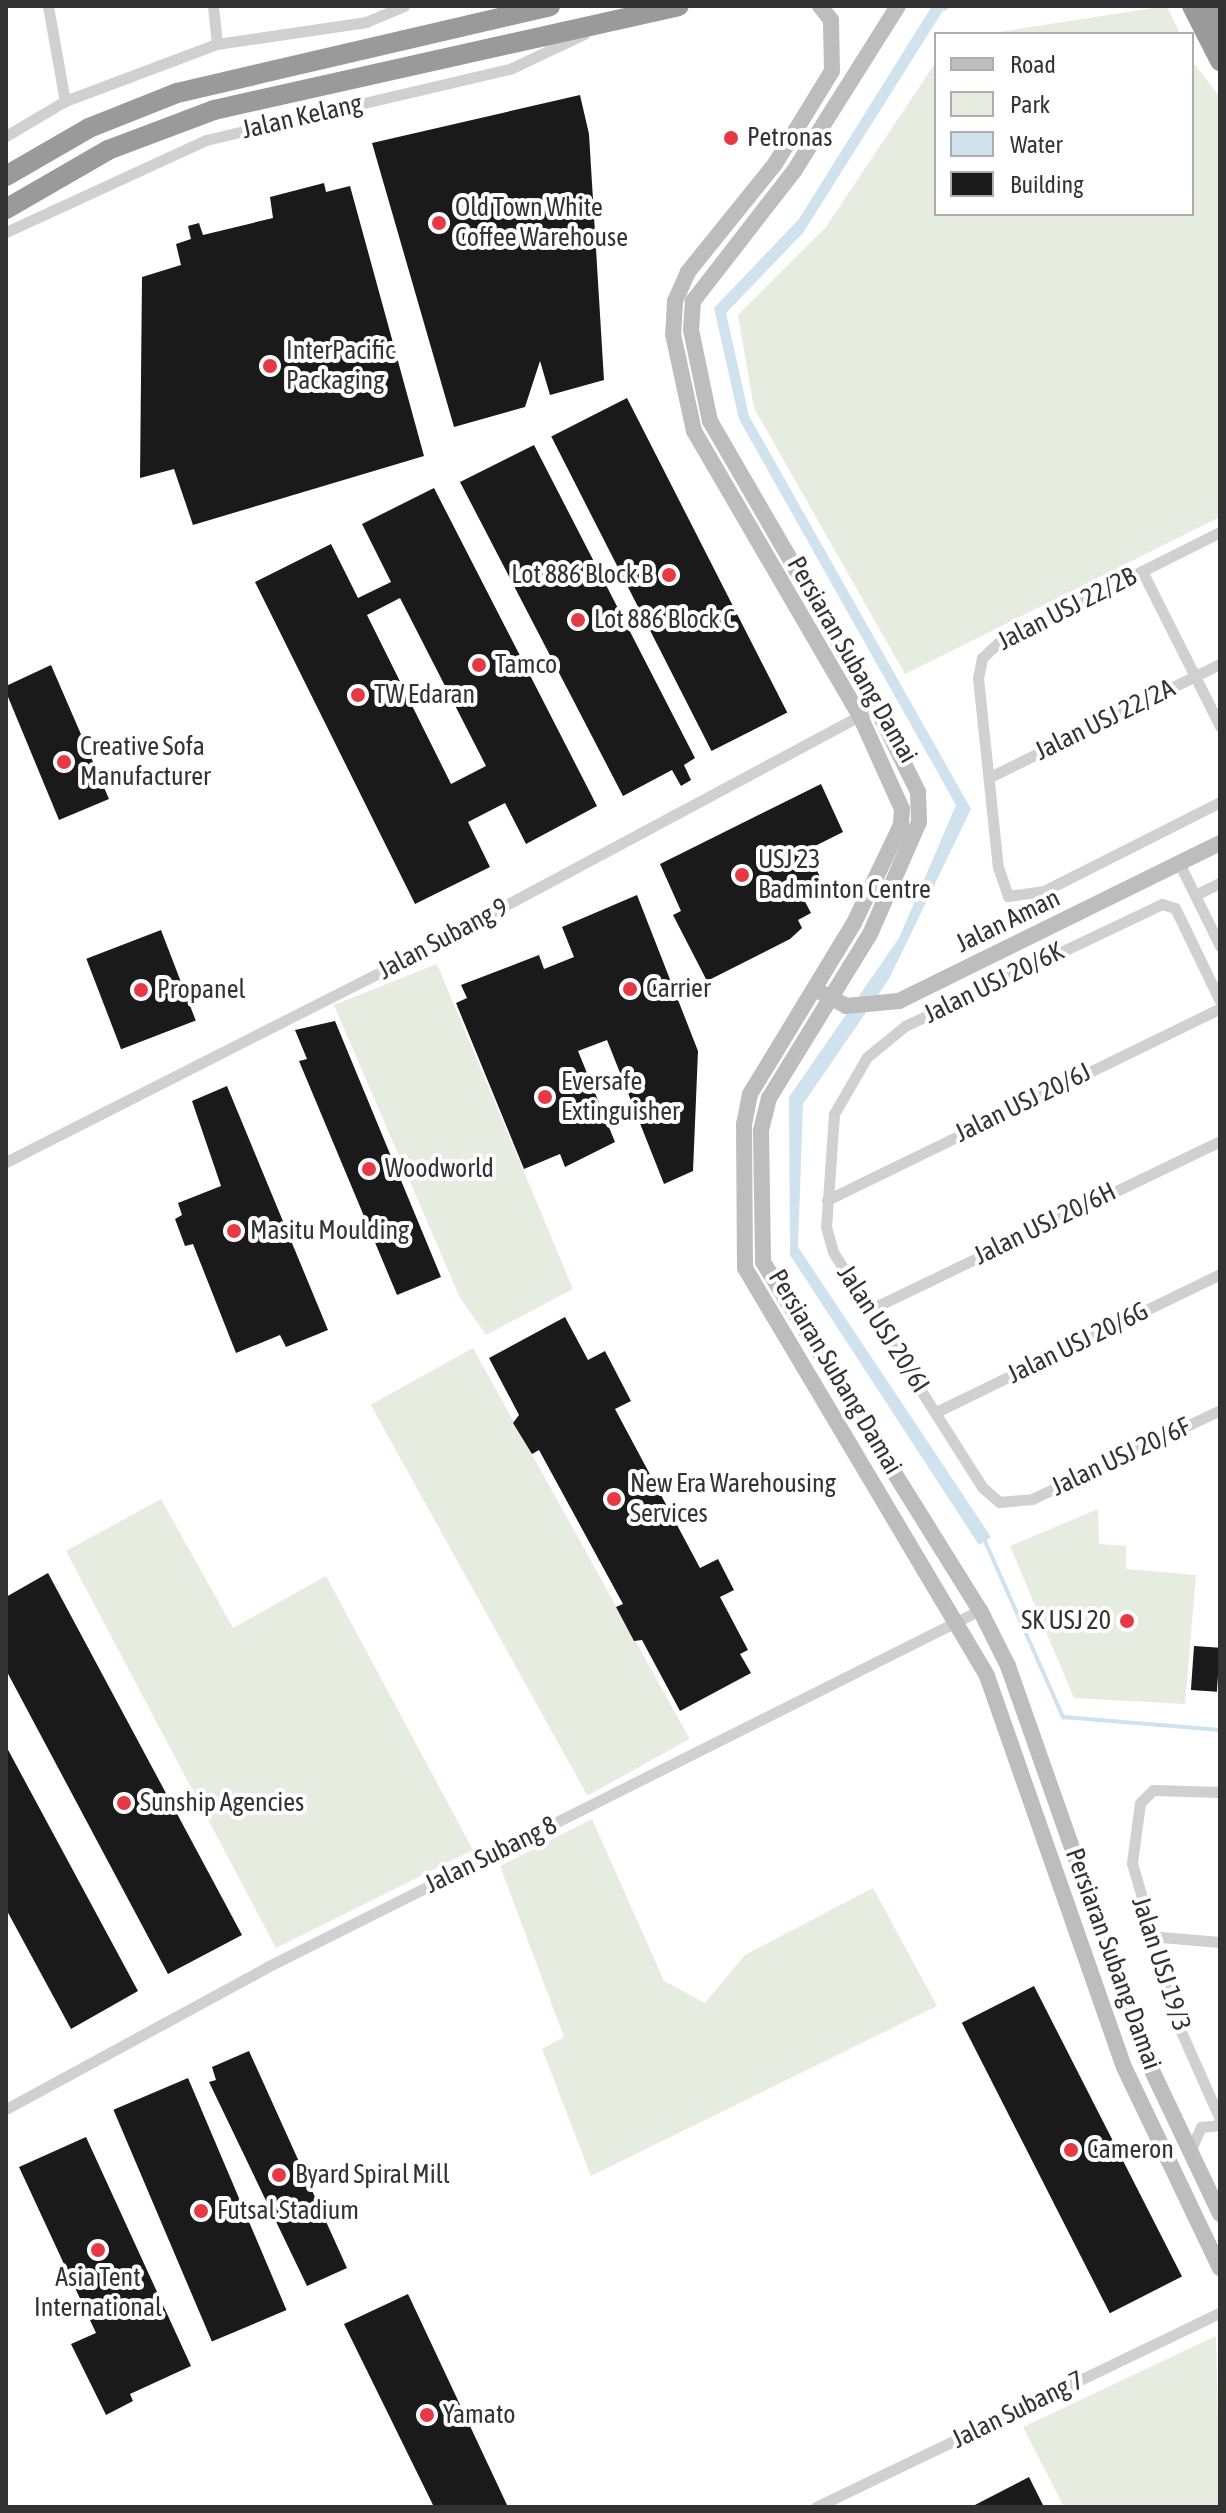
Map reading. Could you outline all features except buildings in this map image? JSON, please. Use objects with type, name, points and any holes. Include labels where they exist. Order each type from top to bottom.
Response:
[{"type":"highway","points":[[6,209],[108,150],[201,114],[679,6]]},
{"type":"highway","points":[[1192,6],[1220,61]]},
{"type":"highway","points":[[1211,6],[1220,30]]},
{"type":"highway","points":[[6,176],[89,128],[177,93],[538,7]]},
{"type":"street","points":[[48,6],[65,101]]},
{"type":"street","points":[[213,6],[217,44]]},
{"type":"street","points":[[6,136],[65,101],[217,44],[366,22],[404,6]]},
{"type":"street","name":"Persiaran Subang Damai","points":[[820,6],[831,20],[832,71],[775,164],[688,272],[675,301],[673,334],[686,409],[700,443],[860,716],[900,794],[901,825],[854,923],[750,1094],[744,1124],[745,1268],[959,1622],[1003,1719],[1124,2067],[1220,2268]]},
{"type":"street","name":"Persiaran Subang Damai","points":[[898,6],[794,171],[693,301],[691,330],[710,421],[876,707],[918,792],[919,822],[870,934],[833,1001],[769,1098],[761,1131],[763,1262],[980,1610],[1026,1713],[1146,2058],[1220,2214]]},
{"type":"street","name":"Jalan Kelang","points":[[6,232],[206,140],[529,63],[605,22]]},
{"type":"street","name":"Jalan USJ 22/2B","points":[[1220,532],[989,649],[978,678],[998,867],[1012,897],[1044,891],[1220,802]]},
{"type":"street","points":[[1142,571],[1220,726]]},
{"type":"street","name":"Jalan USJ 22/2A","points":[[990,777],[1220,664]]},
{"type":"street","name":"Jalan Subang 9","points":[[6,1162],[377,974],[876,707]]},
{"type":"street","name":"Jalan Aman","points":[[833,1001],[887,1005],[1220,843]]},
{"type":"street","points":[[1179,863],[1220,946]]},
{"type":"street","points":[[1195,895],[1220,883]]},
{"type":"street","name":"Jalan USJ 20/6K","points":[[834,1114],[867,1057],[905,1026],[1150,907],[1175,908],[1220,1001]]},
{"type":"street","points":[[815,987],[833,1001]]},
{"type":"street","name":"Jalan USJ 20/6J","points":[[827,1200],[1220,1008]]},
{"type":"street","name":"Jalan USJ 20/6I","points":[[834,1114],[827,1200],[833,1252],[991,1496],[1021,1503]]},
{"type":"street","name":"Jalan USJ 20/6H","points":[[871,1309],[1220,1141]]},
{"type":"street","name":"Jalan USJ 20/6G","points":[[936,1412],[1220,1274]]},
{"type":"street","name":"Jalan USJ 20/6F","points":[[1021,1503],[1220,1410]]},
{"type":"street","name":"Jalan Subang 8","points":[[6,2109],[294,1953],[980,1610]]},
{"type":"street","name":"Jalan USJ 19/3","points":[[1220,1792],[1162,1787],[1140,1803],[1132,1863],[1149,1936],[1179,2027],[1220,2119]]},
{"type":"street","points":[[1149,1936],[1220,1942]]},
{"type":"street","points":[[1194,2160],[1192,2136],[1201,2127],[1220,2125]]},
{"type":"street","name":"Jalan Subang 7","points":[[816,2507],[1220,2313]]},
{"type":"green space","points":[[1167,6],[1179,32],[998,32]]},
{"type":"green space","points":[[1194,64],[1220,97],[1220,517],[905,674],[754,408],[738,315],[826,227],[934,65],[934,216],[1194,216]]},
{"type":"green space","points":[[437,964],[573,1289],[486,1335],[460,1298],[334,1005]]},
{"type":"green space","points":[[473,1348],[690,1739],[587,1796],[371,1405]]},
{"type":"green space","points":[[161,1499],[233,1628],[326,1576],[473,1850],[276,1948],[66,1551]]},
{"type":"green space","points":[[1098,1509],[1099,1544],[1126,1546],[1126,1569],[1196,1575],[1185,1704],[1074,1698],[1010,1546]]},
{"type":"green space","points":[[592,1819],[664,1981],[705,2003],[745,1955],[873,1888],[937,2006],[591,2176],[542,2049],[564,2037],[500,1866]]},
{"type":"green space","points":[[1216,2336],[1220,2507],[1064,2507],[1023,2427]]},
{"type":"water","points":[[932,6],[953,6],[942,12],[803,233],[726,313],[749,416],[971,809],[889,979],[803,1104],[798,1247],[991,1537],[979,1545],[790,1255],[789,1097],[899,938],[956,805],[739,419],[714,308],[799,219]]},
{"type":"waterway","points":[[985,1541],[1063,1717],[1220,1730]]},
{"type":"place","name":"Petronas","points":[[731,138]]},
{"type":"place","name":"Old Town White Coffee Warehouse","points":[[439,223]]},
{"type":"place","name":"InterPacific Packaging","points":[[270,366]]},
{"type":"place","name":"Lot 886 Block B","points":[[669,575]]},
{"type":"place","name":"Lot 886 Block C","points":[[578,620]]},
{"type":"place","name":"Tamco","points":[[479,665]]},
{"type":"place","name":"TW Edaran","points":[[358,695]]},
{"type":"place","name":"Creative Sofa Manufacturer","points":[[64,762]]},
{"type":"place","name":"USJ 23 Badminton Centre","points":[[742,875]]},
{"type":"place","name":"Carrier","points":[[630,989]]},
{"type":"place","name":"Propanel","points":[[141,990]]},
{"type":"place","name":"Eversafe Extinguisher","points":[[545,1097]]},
{"type":"place","name":"Woodworld","points":[[369,1169]]},
{"type":"place","name":"Masitu Moulding","points":[[234,1231]]},
{"type":"place","name":"New Era Warehousing Services","points":[[614,1499]]},
{"type":"place","name":"SK USJ 20","points":[[1127,1621]]},
{"type":"place","name":"Sunship Agencies","points":[[124,1803]]},
{"type":"place","name":"Cameron","points":[[1071,2150]]},
{"type":"place","name":"Byard Spiral Mill","points":[[279,2175]]},
{"type":"place","name":"Futsal Stadium","points":[[201,2211]]},
{"type":"place","name":"Asia Tent International","points":[[98,2250]]},
{"type":"place","name":"Yamato","points":[[427,2415]]}]
